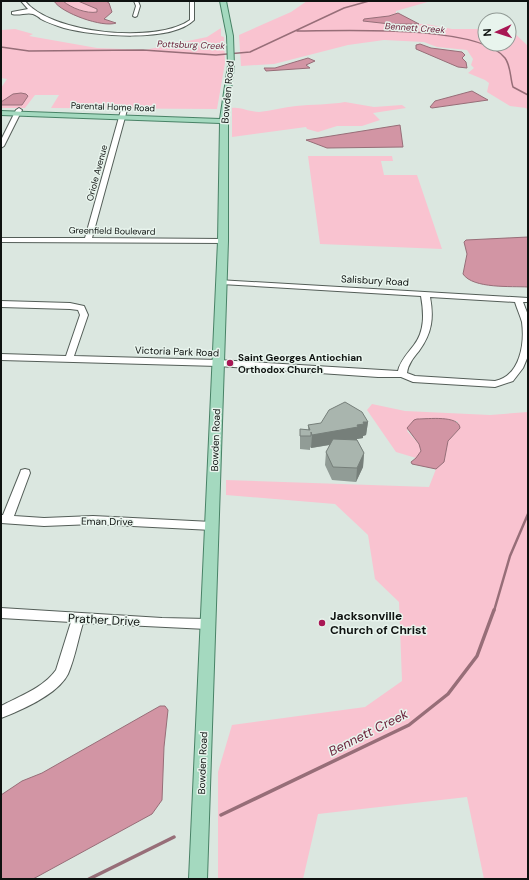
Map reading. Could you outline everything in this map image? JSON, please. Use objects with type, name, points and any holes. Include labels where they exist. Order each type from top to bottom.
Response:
[{"type":"main road","name":"Bowden Road","points":[[198,879],[223,242],[222,115],[230,66],[231,46],[223,1]]},
{"type":"main road","name":"Parental Home Road","points":[[123,113],[146,110]]},
{"type":"main road","name":"Parental Home Road","points":[[1,111],[222,115]]},
{"type":"street","points":[[23,1],[32,11],[61,25],[80,30],[114,34],[149,34],[185,27],[192,20],[192,1]]},
{"type":"street","points":[[135,16],[138,6],[136,1]]},
{"type":"street","points":[[1,146],[17,112]]},
{"type":"street","name":"Oriole Avenue","points":[[88,240],[123,113]]},
{"type":"street","name":"Greenfield Boulevard","points":[[1,240],[223,242]]},
{"type":"street","name":"Salisbury Road","points":[[221,282],[528,300]]},
{"type":"street","points":[[402,374],[401,370],[403,365],[416,351],[426,332],[428,307],[425,294]]},
{"type":"street","name":"Victoria Park Road","points":[[1,357],[218,363],[373,374],[402,374],[413,380],[495,384],[512,378],[525,354],[527,325],[518,300]]},
{"type":"street","points":[[1,304],[70,306],[81,308],[84,315],[69,359]]},
{"type":"street","points":[[4,520],[26,473]]},
{"type":"street","name":"Eman Drive","points":[[4,520],[44,522],[93,520],[212,526]]},
{"type":"street","name":"Prather Drive","points":[[1,613],[162,623],[207,624]]},
{"type":"street","points":[[1,712],[50,686],[58,679],[62,672],[78,618]]},
{"type":"shaded area","points":[[54,1],[63,1],[79,10],[97,12],[97,9],[78,1],[106,1],[109,3],[112,12],[104,19],[116,23],[102,23],[73,15],[58,6]]},
{"type":"shaded area","points":[[63,1],[78,1],[96,7],[97,12],[79,10]]},
{"type":"shaded area","points":[[307,1],[431,1],[396,11],[396,13],[389,16],[365,19],[363,21],[390,24],[426,24],[452,29],[477,29],[477,52],[517,52],[517,36],[528,46],[528,111],[526,108],[510,106],[487,92],[489,83],[468,73],[474,68],[471,65],[473,59],[467,50],[437,47],[424,42],[384,40],[348,45],[274,64],[241,66],[239,35],[291,12]]},
{"type":"shaded area","points":[[398,13],[419,24],[390,24],[363,21],[364,19],[389,16]]},
{"type":"shaded area","points":[[221,28],[221,36],[224,37],[225,63],[217,109],[51,108],[59,95],[35,95],[25,108],[1,108],[1,88],[7,79],[1,78],[1,30],[15,29],[33,34],[29,36],[97,48],[145,50],[207,37]]},
{"type":"shaded area","points":[[420,44],[431,48],[462,52],[465,55],[462,58],[466,62],[467,68],[458,67],[416,49],[416,45]]},
{"type":"shaded area","points":[[308,58],[315,61],[306,65],[310,68],[266,71],[264,68],[275,68]]},
{"type":"shaded area","points":[[472,91],[488,100],[432,108],[430,107],[435,101]]},
{"type":"shaded area","points":[[21,93],[28,96],[22,105],[1,105],[1,102],[13,94]]},
{"type":"shaded area","points":[[345,102],[374,107],[402,105],[406,108],[373,113],[380,120],[362,126],[337,126],[318,132],[307,129],[306,127],[232,137],[232,108],[259,112],[302,105]]},
{"type":"shaded area","points":[[400,125],[403,147],[327,148],[306,140]]},
{"type":"shaded area","points":[[308,156],[392,156],[393,161],[381,161],[384,175],[417,175],[442,249],[320,244]]},
{"type":"shaded area","points":[[528,237],[528,287],[493,286],[475,282],[468,279],[463,274],[467,254],[464,242],[466,240]]},
{"type":"shaded area","points":[[372,404],[405,411],[490,415],[528,412],[528,879],[484,879],[467,797],[318,814],[303,879],[218,879],[218,772],[232,725],[365,707],[402,681],[399,602],[375,579],[368,535],[335,504],[226,495],[226,480],[429,487],[436,469],[444,462],[448,441],[460,428],[457,421],[417,419],[407,431],[419,444],[421,451],[416,458],[396,452],[367,410]]},
{"type":"shaded area","points":[[449,419],[458,424],[460,428],[448,441],[444,462],[436,469],[412,464],[411,462],[421,451],[419,444],[407,428],[414,420]]},
{"type":"shaded area","points":[[160,706],[165,706],[168,710],[164,747],[162,800],[152,814],[33,879],[1,879],[1,795],[22,781],[42,773]]},
{"type":"building","points":[[345,402],[362,412],[368,422],[363,422],[364,424],[357,425],[358,427],[312,435],[311,432],[311,436],[300,436],[300,429],[310,430],[308,425],[321,423],[329,410]]},
{"type":"building","points":[[333,439],[357,440],[364,453],[357,468],[333,467],[326,452]]},
{"type":"waterway","name":"Pottsburg Creek","points":[[1,47],[29,51],[143,50],[216,55],[250,52],[344,8],[369,1]]},
{"type":"waterway","name":"Bennett Creek","points":[[297,31],[344,30],[407,32],[467,39],[490,47],[505,58],[513,87],[528,95]]},
{"type":"waterway","name":"Bennett Creek","points":[[494,611],[510,556],[528,514]]},
{"type":"waterway","name":"Bennett Creek","points":[[221,815],[409,725],[448,694],[477,656],[494,610]]},
{"type":"waterway","name":"Bennett Creek","points":[[89,879],[174,837]]},
{"type":"place","name":"Saint Georges Antiochian Orthodox Church","points":[[230,363]]},
{"type":"place","name":"Jacksonville Church of Christ","points":[[322,623]]}]
